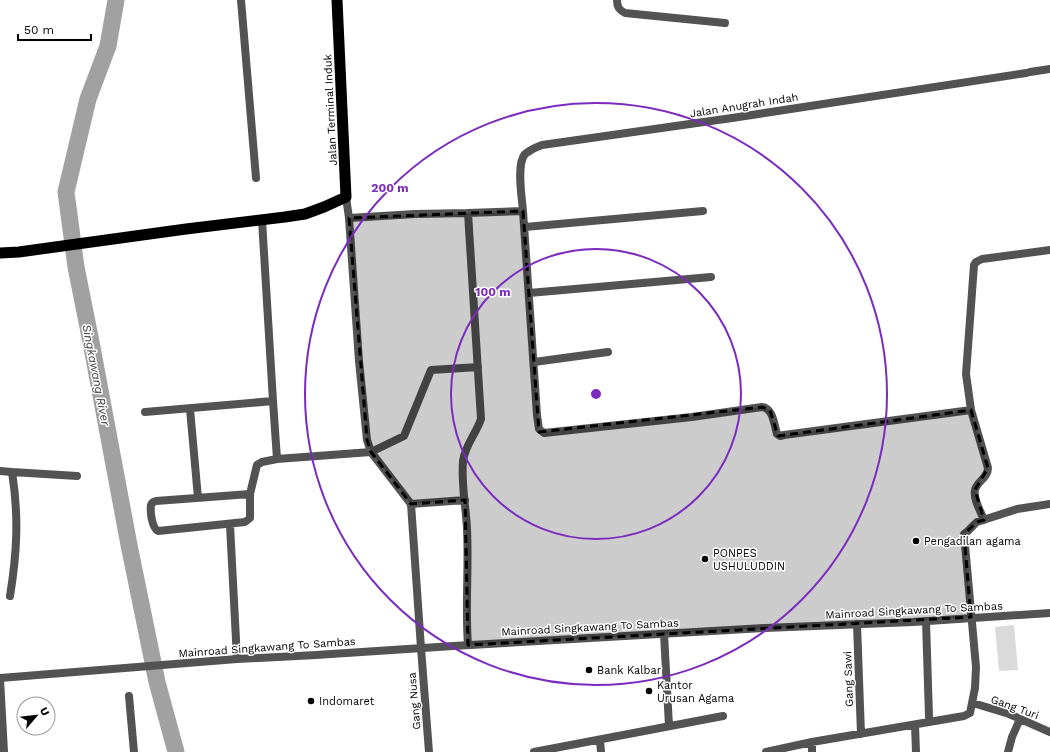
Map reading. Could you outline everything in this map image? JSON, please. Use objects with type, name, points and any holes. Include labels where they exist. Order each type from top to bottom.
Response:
[{"type":"highway","name":"Jalan Terminal Induk","points":[[336,0],[346,197]]},
{"type":"highway","points":[[0,253],[305,214],[346,197]]},
{"type":"street","points":[[241,0],[256,178]]},
{"type":"street","points":[[617,0],[617,5],[620,10],[626,13],[725,23]]},
{"type":"street","name":"Jalan Anugrah Indah","points":[[523,211],[521,184],[522,159],[525,154],[535,147],[542,145],[717,121],[1050,69]]},
{"type":"street","name":"Jalan Terminal Induk","points":[[346,197],[349,218],[363,410],[367,440],[371,452]]},
{"type":"street","points":[[349,218],[415,214],[523,211],[538,426],[540,431],[548,433],[767,407],[770,410],[777,434],[784,436],[971,410]]},
{"type":"street","points":[[525,228],[703,211]]},
{"type":"street","points":[[468,213],[481,420],[478,429],[467,447],[463,461],[467,529],[468,645]]},
{"type":"street","points":[[262,220],[277,459]]},
{"type":"street","points":[[984,520],[975,496],[975,490],[986,475],[988,468],[971,410],[966,374],[974,265],[982,259],[1050,250]]},
{"type":"street","points":[[529,294],[711,278]]},
{"type":"street","points":[[534,362],[608,352]]},
{"type":"street","points":[[250,494],[156,501],[151,506],[153,526],[155,530],[158,531],[230,525],[245,522],[250,518],[250,494],[253,476],[257,465],[262,462],[277,459],[371,452],[404,436],[431,370],[478,367]]},
{"type":"street","points":[[145,412],[273,401]]},
{"type":"street","points":[[190,409],[198,498]]},
{"type":"street","points":[[371,452],[411,504],[465,500]]},
{"type":"street","points":[[0,471],[77,476]]},
{"type":"street","points":[[10,596],[16,560],[17,512],[12,472]]},
{"type":"street","name":"Gang Nusa","points":[[411,504],[429,752]]},
{"type":"street","points":[[766,752],[812,742],[964,716],[970,713],[973,703],[976,667],[964,534],[977,522],[1017,509],[1050,504]]},
{"type":"street","points":[[230,525],[237,659]]},
{"type":"street","name":"Mainroad Singkawang To Sambas","points":[[0,678],[237,659],[316,656],[468,645],[1050,613]]},
{"type":"street","points":[[926,621],[929,717]]},
{"type":"street","name":"Gang Sawi","points":[[858,624],[861,734]]},
{"type":"street","points":[[664,634],[669,726]]},
{"type":"street","points":[[0,678],[4,752]]},
{"type":"street","points":[[129,696],[134,752]]},
{"type":"street","name":"Gang Turi","points":[[973,703],[1020,719],[1050,732]]},
{"type":"street","points":[[534,752],[723,716]]},
{"type":"street","points":[[1008,752],[1020,719]]},
{"type":"street","points":[[915,725],[916,752]]},
{"type":"street","points":[[600,740],[601,752]]},
{"type":"street","points":[[812,742],[812,752]]},
{"type":"highlighted area","points":[[523,211],[539,432],[762,407],[770,410],[778,436],[971,410],[988,468],[975,490],[984,520],[977,522],[964,534],[971,617],[468,645],[465,500],[411,504],[371,452],[367,440],[349,218]]},
{"type":"shaded area","points":[[1014,625],[1018,670],[999,671],[995,627]]},
{"type":"waterway","name":"Singkawang River","points":[[116,0],[108,46],[88,99],[66,192],[76,267],[129,545],[157,682],[176,752]]},
{"type":"place","name":"Pengadilan agama","points":[[916,541]]},
{"type":"place","name":"PONPES USHULUDDIN","points":[[705,559]]},
{"type":"place","name":"Bank Kalbar","points":[[589,670]]},
{"type":"place","name":"Kantor Urusan Agama","points":[[649,691]]},
{"type":"place","name":"Indomaret","points":[[311,701]]}]
